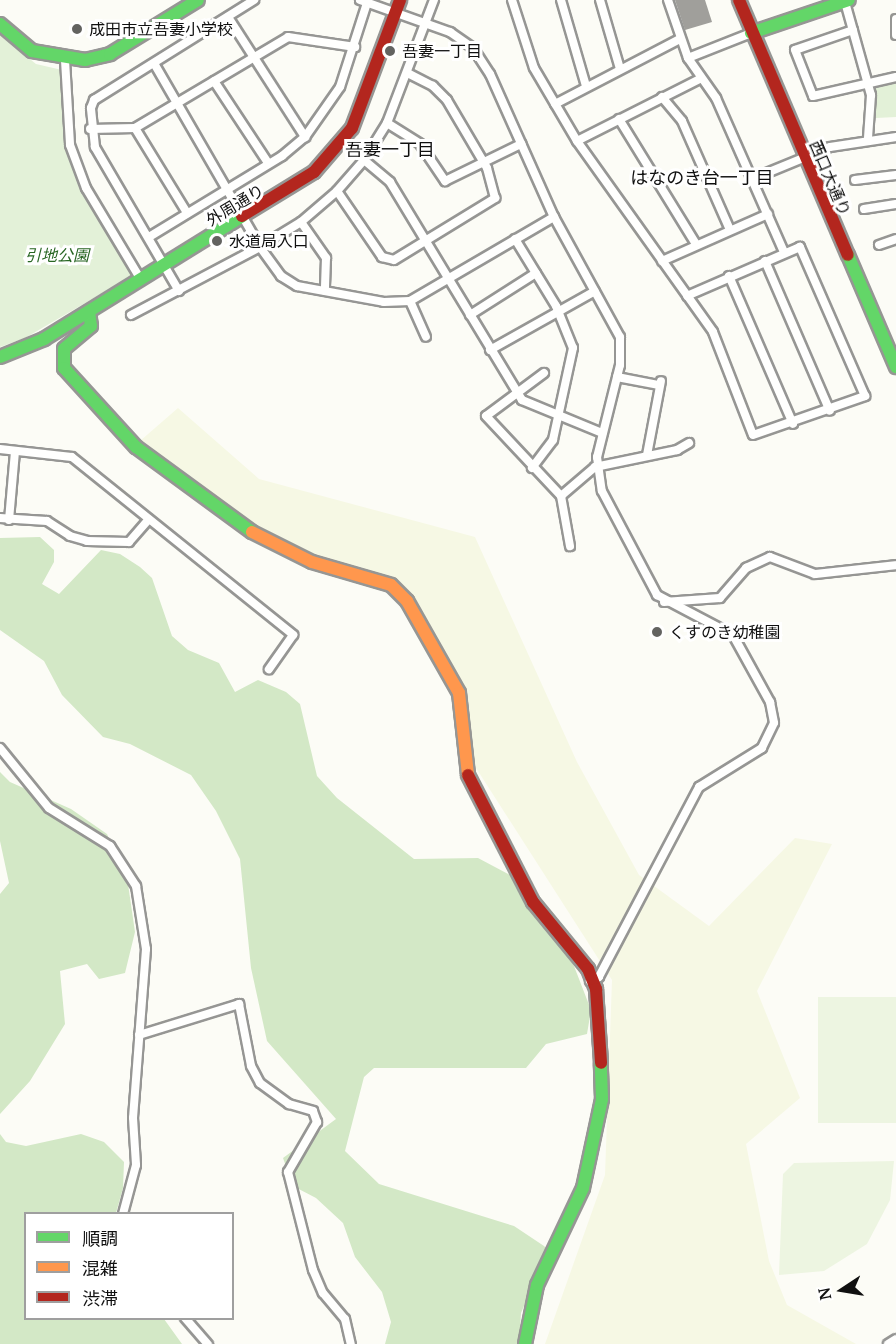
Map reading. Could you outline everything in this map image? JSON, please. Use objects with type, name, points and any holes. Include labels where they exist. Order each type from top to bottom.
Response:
[{"type":"street","points":[[0,24],[32,51],[65,60],[110,54],[198,0]]},
{"type":"street","points":[[179,291],[95,147],[90,129],[93,100],[155,65],[254,0]]},
{"type":"street","name":"外周通り","points":[[0,357],[89,312],[245,218],[306,178],[342,142],[359,114],[400,0]]},
{"type":"street","points":[[131,315],[260,247],[301,222],[337,191],[364,160],[387,123],[434,0]]},
{"type":"street","points":[[512,0],[534,68],[577,141],[662,261],[687,296],[713,332],[753,435],[793,424],[865,396],[800,247],[687,296]]},
{"type":"street","points":[[561,0],[586,86]]},
{"type":"street","points":[[600,0],[620,69]]},
{"type":"street","points":[[668,0],[688,58],[700,79],[716,98],[784,252]]},
{"type":"street","name":"西口大通り","points":[[739,0],[803,157],[896,367]]},
{"type":"street","points":[[149,237],[268,164],[305,137],[329,107],[355,47],[363,1],[450,32],[473,48],[501,94],[554,217],[620,337],[617,377],[602,433],[597,469],[602,491],[663,602],[740,642],[770,702],[774,723],[762,748],[699,787],[599,976],[590,981]]},
{"type":"street","points":[[688,58],[751,33],[847,1],[867,84],[872,118],[868,138]]},
{"type":"street","points":[[228,18],[256,55],[305,137]]},
{"type":"street","points":[[896,18],[896,35]]},
{"type":"street","points":[[853,30],[798,48],[795,54],[816,98],[896,77]]},
{"type":"street","points":[[90,129],[135,128],[256,55],[296,36],[355,47]]},
{"type":"street","points":[[555,104],[680,39]]},
{"type":"street","points":[[65,60],[70,145],[86,188],[141,280]]},
{"type":"street","points":[[155,65],[174,105],[228,187],[260,247],[286,280],[325,291],[410,301],[554,217]]},
{"type":"street","points":[[337,191],[385,259],[398,260],[493,202],[495,194],[482,162],[441,93],[407,73]]},
{"type":"street","points":[[577,141],[700,79]]},
{"type":"street","points":[[214,81],[268,164]]},
{"type":"street","points":[[662,97],[682,121],[730,230]]},
{"type":"street","points":[[619,119],[696,244]]},
{"type":"street","points":[[387,123],[420,144],[445,181],[521,144]]},
{"type":"street","points":[[135,128],[187,213]]},
{"type":"street","points":[[752,179],[803,157],[868,138],[896,136]]},
{"type":"street","points":[[364,160],[390,182],[516,393],[532,408],[602,433]]},
{"type":"street","points":[[855,180],[896,175]]},
{"type":"street","points":[[864,209],[896,204]]},
{"type":"street","points":[[662,261],[768,214]]},
{"type":"street","points":[[301,222],[326,258],[325,291]]},
{"type":"street","points":[[515,239],[558,310],[573,354],[550,447],[532,468]]},
{"type":"street","points":[[879,245],[896,239]]},
{"type":"street","points":[[765,261],[830,411]]},
{"type":"street","points":[[470,315],[536,273]]},
{"type":"street","points":[[729,276],[793,424]]},
{"type":"street","points":[[490,350],[595,291]]},
{"type":"street","points":[[410,301],[426,337]]},
{"type":"street","points":[[89,312],[92,326],[64,350],[63,368],[136,447],[241,527],[312,562],[391,585],[407,601],[459,693],[465,770],[533,902],[581,960],[596,989],[601,1028],[602,1099],[583,1188],[537,1285],[525,1344]]},
{"type":"street","points":[[544,373],[486,416],[532,468],[561,496],[570,546]]},
{"type":"street","points":[[617,377],[660,383],[647,455]]},
{"type":"street","points":[[561,496],[597,469],[689,443]]},
{"type":"street","points":[[0,449],[72,457],[293,635],[269,669]]},
{"type":"street","points":[[15,451],[4,519],[47,521],[70,536],[87,541],[129,542],[149,519]]},
{"type":"street","points":[[663,602],[720,598],[746,568],[770,557],[814,574],[896,565]]},
{"type":"street","points":[[0,748],[49,808],[110,846],[136,886],[146,949],[133,1118],[136,1165],[124,1212]]},
{"type":"street","points":[[139,1035],[239,1004],[251,1066],[260,1083],[289,1104],[313,1111],[317,1122],[288,1172],[313,1270],[323,1293],[345,1319],[351,1344]]},
{"type":"street","points":[[187,1320],[208,1344]]},
{"type":"street","points":[[888,1344],[896,1340]]},
{"type":"green space","name":"引地公園","points":[[0,35],[36,64],[62,70],[66,145],[75,173],[135,274],[25,338],[0,347]]},
{"type":"green space","points":[[896,72],[896,117],[876,118],[873,77]]},
{"type":"green space","points":[[178,408],[259,479],[475,537],[577,762],[639,875],[709,926],[795,838],[832,844],[757,991],[800,1098],[746,1144],[769,1261],[787,1305],[856,1344],[545,1344],[605,1175],[612,980],[469,757],[468,701],[414,597],[396,580],[307,552],[244,520],[140,441]]},
{"type":"green space","points":[[40,537],[54,550],[54,562],[42,584],[59,594],[101,550],[120,554],[140,567],[152,578],[172,636],[188,650],[219,663],[235,692],[258,680],[286,692],[300,704],[317,776],[337,798],[414,859],[478,858],[514,877],[574,966],[591,1010],[587,1034],[546,1044],[526,1068],[374,1068],[364,1077],[345,1151],[379,1184],[514,1226],[548,1250],[521,1313],[519,1344],[385,1344],[391,1322],[382,1292],[355,1257],[343,1223],[316,1198],[293,1186],[283,1158],[336,1119],[267,1041],[251,968],[240,859],[216,811],[191,775],[130,744],[103,737],[62,695],[44,661],[0,630],[0,538]]},
{"type":"green space","points":[[0,772],[10,782],[71,809],[107,834],[128,884],[135,932],[125,973],[99,979],[87,964],[60,971],[65,1024],[30,1081],[0,1114],[0,894],[9,883],[0,841]]},
{"type":"green space","points":[[818,997],[896,997],[896,1123],[818,1123]]},
{"type":"green space","points":[[0,1134],[6,1142],[26,1146],[81,1134],[104,1142],[124,1162],[123,1188],[116,1212],[24,1212],[24,1320],[165,1320],[182,1344],[0,1344]]},
{"type":"green space","points":[[894,1161],[890,1200],[867,1244],[824,1271],[779,1275],[783,1174],[794,1163]]},
{"type":"building","points":[[675,0],[705,0],[712,22],[685,30]]},
{"type":"traffic: fast","points":[[0,24],[32,51],[85,60],[110,54],[198,0]]},
{"type":"traffic: fast","points":[[751,33],[849,0]]},
{"type":"traffic: fast","points":[[0,357],[44,339],[242,216]]},
{"type":"traffic: fast","points":[[848,255],[896,367]]},
{"type":"traffic: fast","points":[[89,312],[91,326],[64,349],[64,368],[136,447],[252,532]]},
{"type":"traffic: fast","points":[[525,1344],[537,1285],[583,1188],[602,1099],[601,1063]]},
{"type":"traffic: slow","points":[[252,532],[312,562],[391,585],[407,601],[459,693],[468,775]]},
{"type":"traffic: jam","points":[[242,216],[314,172],[352,128],[400,0]]},
{"type":"traffic: jam","points":[[739,0],[848,255]]},
{"type":"traffic: jam","points":[[468,775],[533,902],[588,969],[596,989],[601,1063]]},
{"type":"place","name":"成田市立吾妻小学校","points":[[77,29]]},
{"type":"place","name":"吾妻一丁目","points":[[390,51]]},
{"type":"place","name":"水道局入口","points":[[217,241]]},
{"type":"place","name":"くすのき幼稚園","points":[[657,632]]},
{"type":"district","name":"吾妻一丁目","points":[[390,149]]},
{"type":"district","name":"はなのき台一丁目","points":[[702,177]]}]
